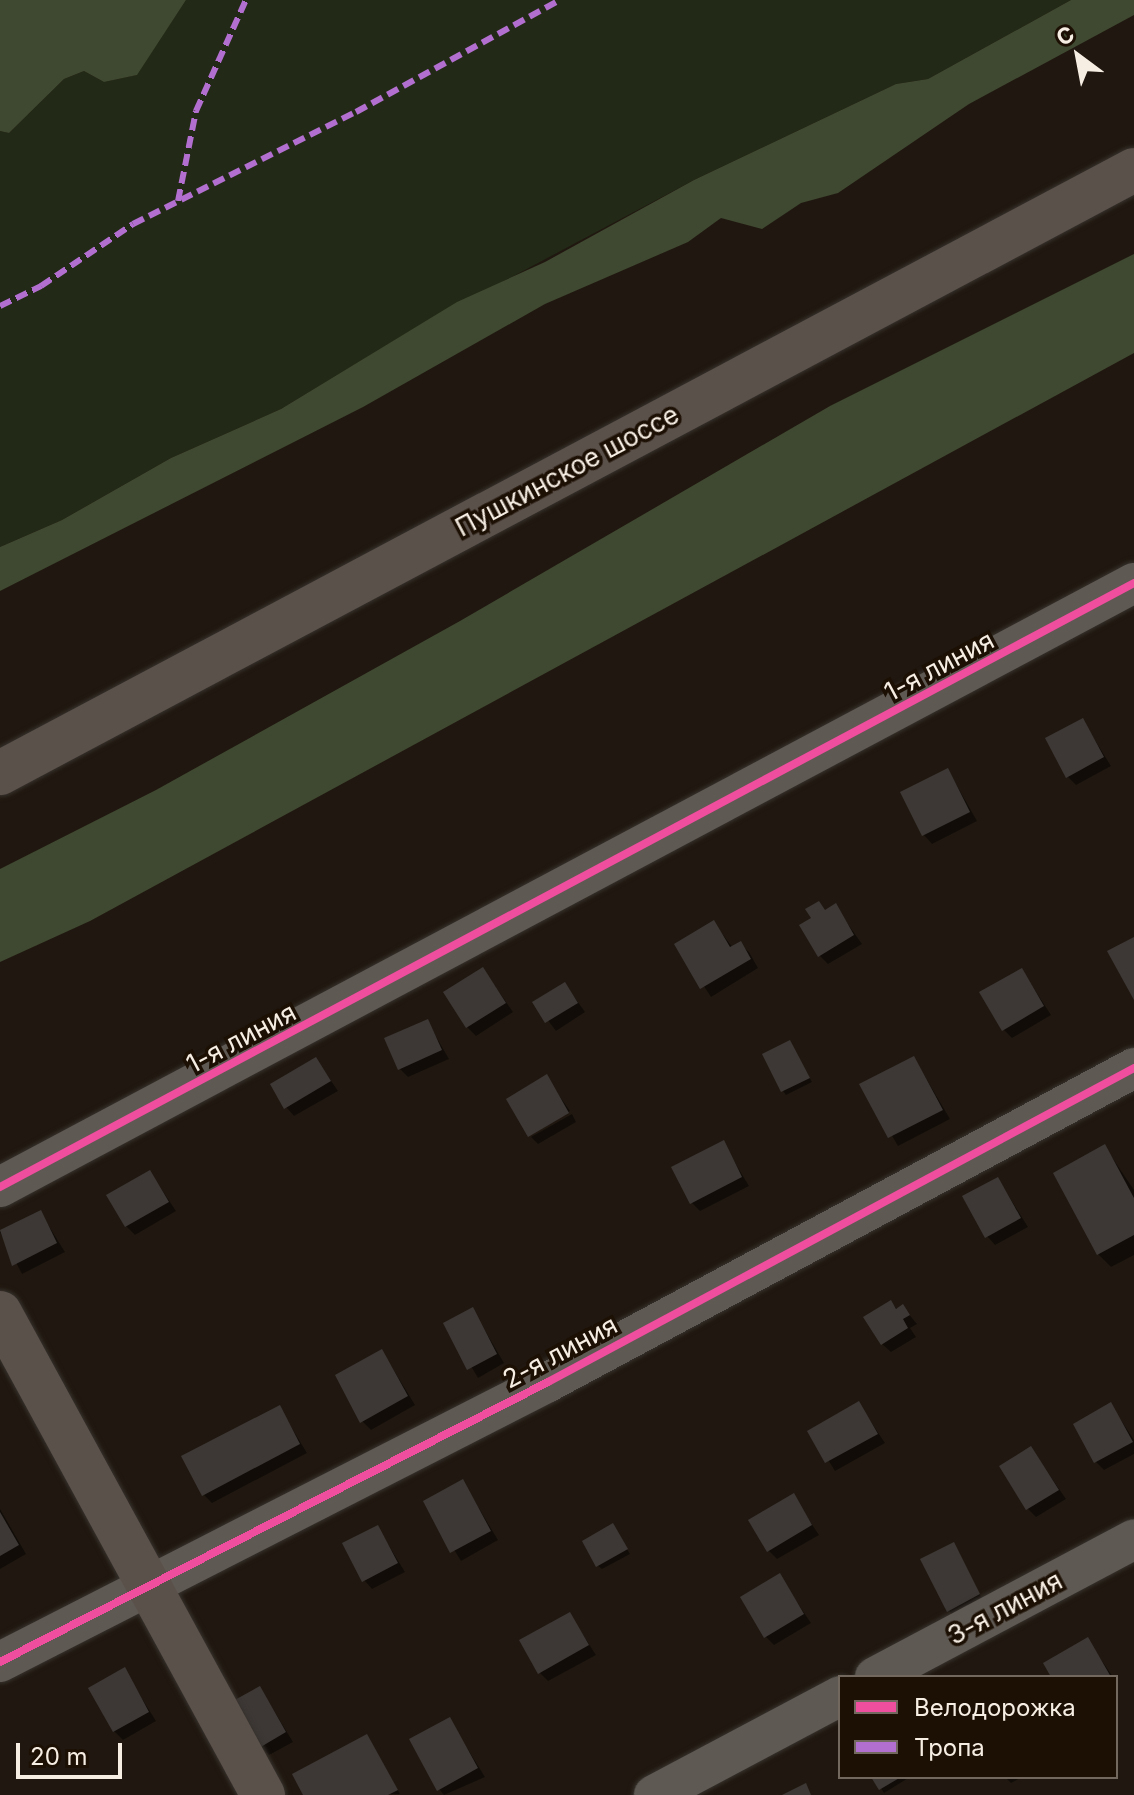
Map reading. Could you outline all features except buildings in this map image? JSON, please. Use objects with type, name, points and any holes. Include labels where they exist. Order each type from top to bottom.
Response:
[{"type":"main road","name":"Пушкинское шоссе","points":[[0,773],[1134,170]]},
{"type":"main road","points":[[0,1313],[151,1583],[263,1795]]},
{"type":"street","name":"1-я линия","points":[[0,1187],[1134,583]]},
{"type":"street","name":"2-я линия","points":[[0,1662],[548,1382],[1134,1068]]},
{"type":"street","name":"3-я линия","points":[[879,1675],[1134,1539]]},
{"type":"street","points":[[654,1795],[838,1697]]},
{"type":"green space","points":[[0,0],[186,0],[137,75],[104,82],[84,71],[64,79],[9,133],[0,131]]},
{"type":"green space","points":[[186,0],[1071,0],[928,79],[896,84],[694,180],[410,331],[281,409],[171,458],[62,520],[0,547],[0,131],[9,133],[64,79],[84,71],[104,82],[136,75]]},
{"type":"green space","points":[[1071,0],[1134,0],[1134,15],[969,104],[838,193],[801,203],[762,229],[721,218],[688,242],[545,304],[363,407],[0,591],[0,547],[62,520],[171,458],[281,409],[457,302],[545,262],[694,180],[896,84],[928,79]]},
{"type":"green space","points":[[1134,254],[1134,353],[90,921],[0,962],[0,869],[156,790],[460,621],[830,406]]},
{"type":"marked path","points":[[178,201],[196,111],[246,0]]},
{"type":"marked path","points":[[0,306],[41,286],[133,224],[356,112],[560,0]]},
{"type":"cycle path","points":[[0,1187],[1134,583]]},
{"type":"cycle path","points":[[0,1662],[548,1382],[1134,1068]]}]
